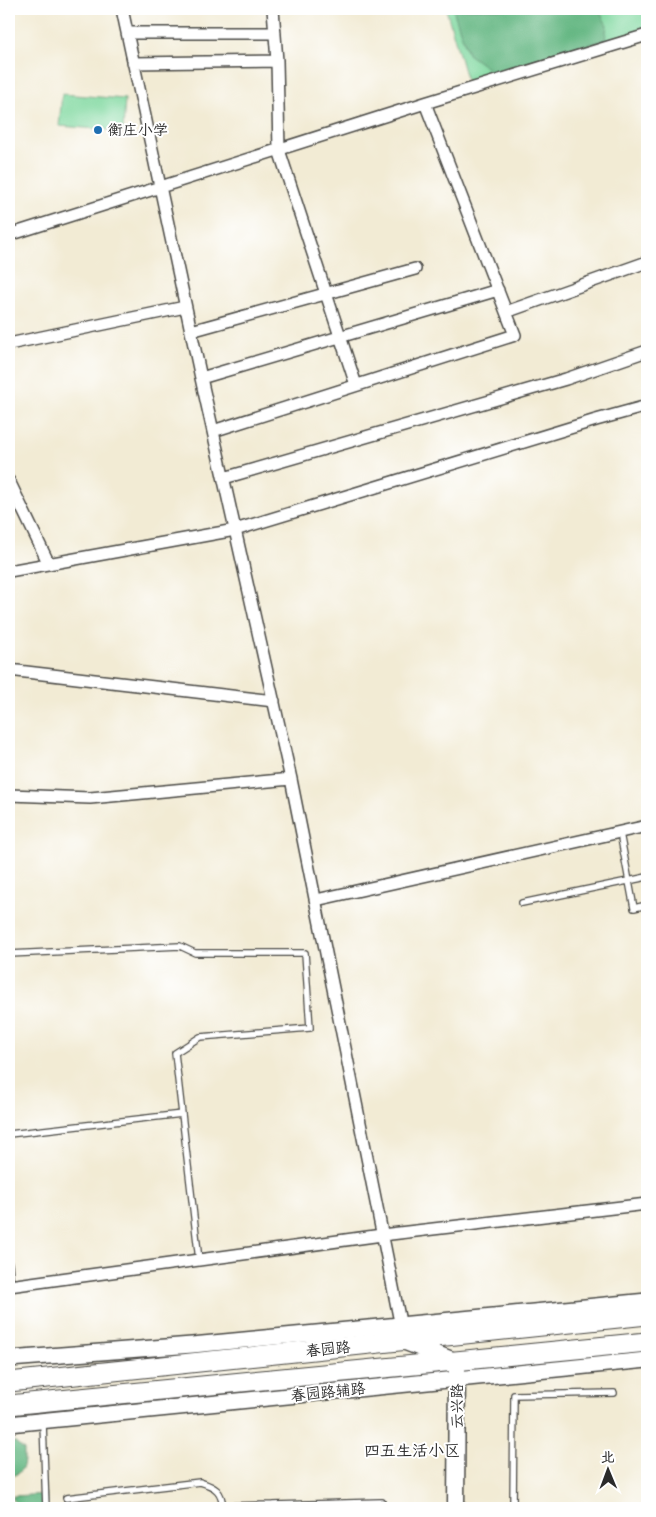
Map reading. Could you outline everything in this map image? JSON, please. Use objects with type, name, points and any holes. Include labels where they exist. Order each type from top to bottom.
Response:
[{"type":"main road","name":"春园路","points":[[9,1382],[402,1333],[647,1315]]},
{"type":"main road","name":"云兴路","points":[[402,1333],[457,1371],[456,1508]]},
{"type":"main road","name":"春园路","points":[[9,1405],[457,1371],[647,1342]]},
{"type":"street","points":[[122,9],[185,307],[291,779],[402,1333]]},
{"type":"street","points":[[273,9],[277,62],[279,150],[356,385]]},
{"type":"street","points":[[127,33],[275,32]]},
{"type":"street","points":[[9,235],[425,103],[647,35]]},
{"type":"street","points":[[133,63],[277,62]]},
{"type":"street","points":[[213,431],[516,335],[425,103]]},
{"type":"street","points":[[506,312],[647,262]]},
{"type":"street","points":[[191,331],[415,269]]},
{"type":"street","points":[[201,378],[498,290]]},
{"type":"street","points":[[9,344],[185,307]]},
{"type":"street","points":[[224,478],[566,379],[647,351]]},
{"type":"street","points":[[9,571],[235,530],[647,406]]},
{"type":"street","points":[[9,481],[49,564]]},
{"type":"street","points":[[9,670],[274,701]]},
{"type":"street","points":[[9,795],[90,798],[291,779]]},
{"type":"street","points":[[316,900],[647,826]]},
{"type":"street","points":[[10,1286],[382,1235],[647,1204]]},
{"type":"street","points":[[9,1359],[192,1345],[402,1333],[647,1301]]},
{"type":"street","name":"春园路辅路","points":[[9,1424],[457,1371],[647,1360]]},
{"type":"lane","points":[[620,832],[634,908],[647,905]]},
{"type":"lane","points":[[522,903],[647,877]]},
{"type":"lane","points":[[9,954],[180,946],[195,953],[305,953],[310,1028],[200,1038],[175,1053],[199,1260]]},
{"type":"lane","points":[[9,1134],[182,1114]]},
{"type":"lane","points":[[9,1264],[10,1286]]},
{"type":"lane","points":[[513,1508],[514,1395],[614,1393]]},
{"type":"lane","points":[[43,1420],[46,1508]]},
{"type":"lane","points":[[66,1498],[200,1482],[213,1486],[221,1494],[223,1507],[273,1507],[382,1502],[382,1508]]},
{"type":"green space","points":[[446,9],[647,9],[647,35],[469,89]]},
{"type":"green space","points":[[453,9],[598,9],[607,25],[605,40],[493,72],[468,54]]},
{"type":"green space","points":[[62,94],[125,99],[123,131],[59,126]]},
{"type":"green space","points":[[14,1442],[24,1450],[23,1464],[18,1473],[9,1478],[9,1443]]},
{"type":"green space","points":[[46,1494],[46,1508],[17,1508],[16,1502],[13,1501],[13,1496]]},
{"type":"place","name":"衡庄小学","points":[[98,130]]},
{"type":"district","name":"四五生活小区","points":[[412,1450]]}]
